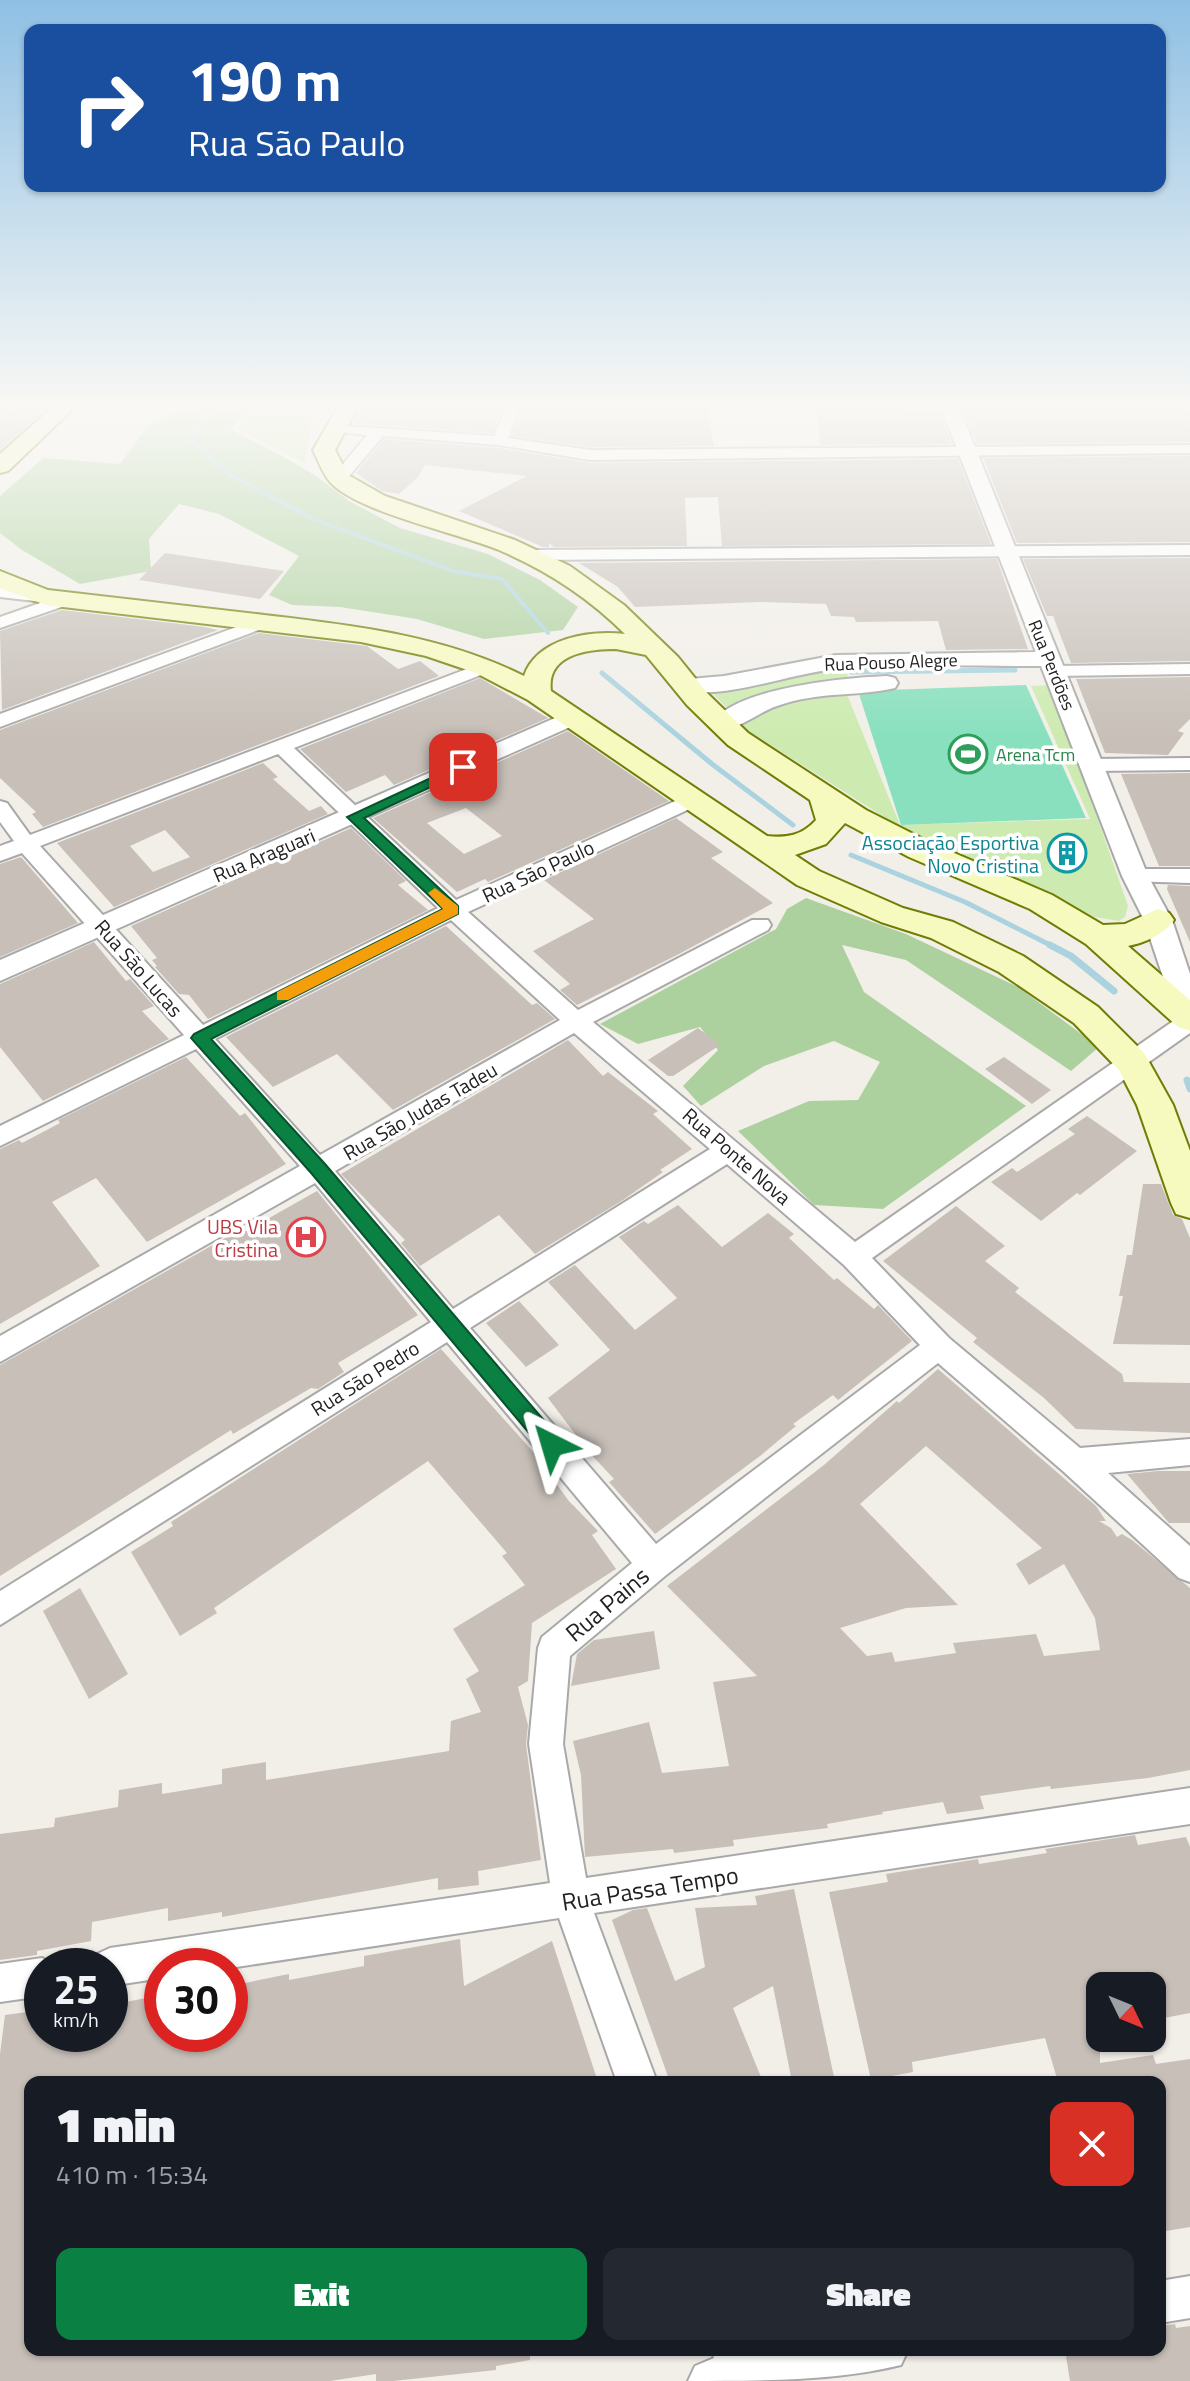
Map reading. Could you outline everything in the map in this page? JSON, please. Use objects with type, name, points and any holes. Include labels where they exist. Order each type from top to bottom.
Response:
[{"type":"main road","points":[[422,516],[507,545],[561,571],[615,610],[738,739],[855,816],[920,850],[1041,902],[1097,936],[1190,1018]]},
{"type":"main road","points":[[0,578],[19,589],[58,597],[361,634],[433,650],[485,667],[538,694],[808,878],[892,915],[942,930],[1011,964],[1086,1015],[1132,1062],[1155,1105],[1190,1203]]},
{"type":"main road","points":[[538,694],[534,682],[537,671],[558,651],[595,641],[615,641],[653,649]]},
{"type":"main road","points":[[751,842],[773,847],[809,843],[823,833],[831,821],[824,796]]},
{"type":"main road","points":[[1097,936],[1131,935],[1158,920]]},
{"type":"street","name":"Rua Perdões","points":[[992,516],[1135,876],[1158,920],[1190,1018]]},
{"type":"street","points":[[529,555],[1190,550]]},
{"type":"street","points":[[0,592],[58,597]]},
{"type":"street","points":[[0,623],[58,597]]},
{"type":"street","points":[[0,721],[261,623]]},
{"type":"street","name":"Rua Pouso Alegre","points":[[686,685],[719,686],[801,666],[838,662],[1055,670],[1190,669]]},
{"type":"street","points":[[0,854],[485,667]]},
{"type":"street","name":"Rua Pouso Alegre","points":[[983,682],[1055,670]]},
{"type":"street","name":"Rua Pouso Alegre","points":[[722,724],[744,709],[827,686],[907,683]]},
{"type":"street","name":"Rua Araguari","points":[[0,971],[354,817],[571,718]]},
{"type":"street","name":"Rua Ponte Nova","points":[[282,747],[453,910],[576,1021],[854,1257],[939,1346],[1075,1462],[1190,1567]]},
{"type":"street","points":[[1092,765],[1187,760]]},
{"type":"street","name":"Rua São Paulo","points":[[0,1137],[453,910],[691,801]]},
{"type":"street","name":"Rua São Lucas","points":[[0,807],[26,844],[318,1169],[654,1565]]},
{"type":"street","points":[[1135,876],[1190,876]]},
{"type":"street","name":"Rua São Judas Tadeu","points":[[0,1350],[576,1021],[760,925]]},
{"type":"street","points":[[854,1257],[1190,1018]]},
{"type":"street","name":"Rua São Pedro","points":[[0,1609],[730,1149]]},
{"type":"street","name":"Rua Pains","points":[[635,2076],[571,1900],[546,1744],[554,1648],[654,1565],[939,1346]]},
{"type":"street","points":[[1075,1462],[1190,1452]]},
{"type":"street","name":"Rua Passa Tempo","points":[[128,1964],[1190,1806]]},
{"type":"street","points":[[0,1983],[24,1980]]},
{"type":"street","points":[[1166,2301],[1190,2297]]},
{"type":"street","points":[[732,2372],[844,2356]]},
{"type":"green space","points":[[0,516],[169,516],[149,539],[151,571],[80,584],[22,550],[0,533]]},
{"type":"green space","points":[[223,516],[378,516],[400,528],[488,554],[540,580],[578,607],[563,630],[484,639],[417,619],[340,607],[292,605],[269,595],[299,556]]},
{"type":"green space","points":[[845,664],[848,677],[769,691],[727,708],[710,691]]},
{"type":"green space","name":"Arena Tcm","points":[[1026,685],[1086,818],[901,825],[858,691]]},
{"type":"green space","points":[[1051,685],[1128,906],[1125,917],[1119,921],[1094,917],[892,822],[739,725],[760,708],[846,692],[900,825],[1090,819],[1031,686]]},
{"type":"green space","points":[[806,898],[906,934],[1018,987],[1099,1047],[1071,1071],[906,960],[842,945],[864,992],[1026,1106],[883,1209],[814,1205],[738,1131],[809,1101],[858,1100],[880,1062],[834,1041],[764,1066],[701,1106],[683,1086],[718,1050],[700,1027],[638,1044],[600,1024],[776,929],[787,909]]},
{"type":"building","points":[[471,516],[686,516],[687,546],[554,547],[549,543],[549,547]]},
{"type":"building","points":[[720,516],[980,516],[991,544],[722,546]]},
{"type":"building","points":[[1006,516],[1190,516],[1190,542],[1017,543]]},
{"type":"building","points":[[165,553],[284,571],[260,599],[139,580]]},
{"type":"building","points":[[1190,558],[1190,661],[1071,663],[1053,616],[1047,616],[1023,559]]},
{"type":"building","points":[[997,559],[1028,649],[946,650],[938,621],[856,622],[854,617],[831,616],[826,604],[760,602],[635,607],[618,587],[579,563]]},
{"type":"building","points":[[62,610],[218,630],[2,710],[0,631]]},
{"type":"building","points":[[259,633],[367,646],[398,669],[420,661],[439,676],[43,827],[32,814],[36,812],[0,778],[0,730]]},
{"type":"building","points":[[1190,677],[1190,719],[1178,731],[1184,733],[1168,755],[1105,753],[1076,679]]},
{"type":"building","points":[[480,678],[548,718],[394,785],[385,775],[346,792],[300,749]]},
{"type":"building","points":[[568,731],[669,801],[488,882],[485,879],[457,892],[373,818]],"holes":[[[466,808],[502,836],[464,854],[427,823]]]},
{"type":"building","points":[[263,763],[278,777],[273,779],[309,811],[321,806],[328,814],[114,907],[57,843]],"holes":[[[165,830],[190,857],[153,872],[130,846]]]},
{"type":"building","points":[[1190,773],[1190,866],[1159,866],[1121,774]]},
{"type":"building","points":[[676,818],[723,852],[711,858],[773,903],[577,1005],[560,990],[570,984],[533,951],[594,919],[544,880]]},
{"type":"building","points":[[351,828],[406,881],[398,885],[428,910],[208,1019],[189,995],[179,994],[155,967],[152,960],[157,958],[131,926]]},
{"type":"building","name":"Associação Esportiva Novo Cristina","points":[[1051,841],[1073,841],[1082,866],[1060,866]]},
{"type":"building","points":[[21,857],[78,923],[0,957],[0,864]]},
{"type":"building","points":[[1168,885],[1190,886],[1190,942],[1167,889]]},
{"type":"building","points":[[446,926],[532,1005],[537,1003],[555,1019],[393,1110],[337,1054],[273,1087],[226,1037]]},
{"type":"building","points":[[94,942],[126,981],[130,979],[154,1006],[142,1011],[169,1039],[43,1101],[0,1047],[0,984]]},
{"type":"building","points":[[698,1028],[720,1045],[673,1076],[668,1076],[648,1060]]},
{"type":"building","points":[[568,1040],[603,1076],[608,1072],[658,1111],[653,1114],[692,1149],[623,1200],[535,1254],[499,1215],[420,1266],[401,1243],[405,1240],[341,1174]]},
{"type":"building","points":[[186,1057],[240,1116],[245,1113],[286,1164],[147,1242],[96,1178],[52,1202],[100,1266],[0,1324],[0,1149],[19,1140],[22,1143],[60,1123],[58,1120]]},
{"type":"building","points":[[1004,1057],[1051,1090],[1032,1104],[985,1069]]},
{"type":"building","points":[[1087,1116],[1137,1151],[1080,1195],[1077,1193],[1041,1221],[991,1182],[1012,1168],[1017,1172],[1075,1134],[1068,1129]]},
{"type":"building","points":[[1143,1184],[1161,1184],[1173,1215],[1182,1219],[1190,1238],[1190,1345],[1113,1344],[1123,1296],[1119,1296],[1127,1255],[1132,1255]]},
{"type":"building","points":[[317,1191],[418,1315],[338,1363],[344,1372],[318,1389],[311,1388],[233,1434],[231,1430],[0,1576],[0,1365],[234,1233],[237,1236]]},
{"type":"building","points":[[678,1205],[722,1247],[768,1213],[794,1234],[789,1238],[834,1280],[837,1278],[874,1309],[878,1305],[912,1341],[838,1400],[833,1395],[793,1424],[796,1426],[760,1456],[655,1534],[609,1482],[614,1479],[588,1451],[548,1398],[610,1350],[548,1282],[575,1265],[635,1330],[677,1298],[619,1237]]},
{"type":"building","points":[[956,1206],[1005,1246],[985,1261],[1019,1288],[1015,1292],[1122,1374],[1124,1382],[1190,1383],[1190,1433],[1076,1429],[1044,1398],[973,1342],[977,1338],[883,1261]]},
{"type":"building","points":[[519,1301],[559,1345],[526,1367],[486,1323]]},
{"type":"building","points":[[441,1349],[535,1454],[568,1500],[598,1531],[592,1535],[616,1569],[532,1623],[528,1681],[518,1687],[528,1725],[526,1744],[541,1860],[478,1871],[479,1885],[438,1890],[438,1878],[222,1917],[222,1912],[168,1921],[168,1908],[92,1922],[91,1941],[53,1948],[24,1948],[24,1957],[0,1960],[0,1834],[54,1827],[55,1818],[118,1807],[119,1790],[162,1783],[162,1794],[222,1784],[222,1769],[266,1762],[266,1780],[449,1751],[451,1721],[481,1712],[466,1679],[479,1671],[453,1629],[525,1585],[502,1556],[507,1553],[428,1461],[214,1608],[217,1613],[180,1636],[131,1552],[173,1526],[171,1522]]},
{"type":"building","points":[[938,1369],[1096,1506],[1106,1521],[1099,1521],[1111,1528],[1117,1537],[1122,1534],[1132,1540],[1190,1588],[1190,1770],[1148,1778],[1051,1789],[1050,1786],[980,1796],[984,1809],[947,1814],[943,1802],[882,1812],[827,1824],[828,1828],[733,1840],[734,1846],[674,1853],[673,1849],[585,1857],[581,1775],[573,1741],[649,1722],[662,1773],[729,1766],[713,1682],[757,1676],[667,1586],[824,1465],[897,1401],[899,1403]],"holes":[[[926,1446],[1042,1548],[1016,1564],[1029,1585],[1064,1564],[1095,1618],[1100,1650],[1044,1656],[1036,1634],[953,1643],[956,1653],[895,1662],[892,1652],[867,1656],[840,1628],[906,1608],[958,1605],[860,1504]]]},
{"type":"building","points":[[1190,1471],[1190,1523],[1169,1523],[1127,1474]]},
{"type":"building","points":[[80,1588],[128,1674],[89,1699],[43,1611]]},
{"type":"building","points":[[654,1631],[660,1669],[571,1686],[577,1654],[594,1640]]},
{"type":"building","points":[[1135,1835],[1138,1845],[1186,1837],[1190,1847],[1190,2013],[1166,2018],[1166,1972],[1086,1972],[1086,2052],[1100,2052],[1100,2063],[1153,2055],[1156,2064],[1190,2059],[1190,2227],[1166,2231],[1166,2076],[1056,2076],[1045,2038],[912,2062],[913,2072],[870,2076],[829,1892],[888,1882],[886,1874],[978,1859],[979,1864],[1047,1853],[1045,1849]]},
{"type":"building","points":[[794,1889],[834,2076],[791,2076],[773,1986],[733,2008],[761,2076],[668,2076],[612,1920],[633,1910],[647,1908],[675,1981],[705,1967],[695,1908],[757,1905],[755,1896]]},
{"type":"building","points":[[460,1939],[464,1986],[552,1941],[596,2076],[24,2076],[24,2356],[530,2356],[530,2360],[496,2366],[496,2370],[393,2381],[376,2381],[376,2374],[330,2381],[0,2381],[0,2054],[5,2015],[24,2012],[24,2052],[128,2052],[128,2002],[144,1998],[144,2052],[248,2052],[248,1982],[289,1974],[289,1980],[364,1966],[364,1956]]},
{"type":"building","points":[[1175,2324],[1176,2328],[1190,2326],[1190,2381],[1070,2381],[1066,2356],[1166,2356],[1166,2325]]},
{"type":"waterway","points":[[307,516],[453,571],[502,579],[548,633]]},
{"type":"waterway","points":[[851,672],[1015,670]]},
{"type":"waterway","points":[[602,673],[712,764],[793,825]]},
{"type":"waterway","points":[[851,855],[965,902],[1054,947]]},
{"type":"waterway","points":[[1050,945],[1071,956],[1114,991]]},
{"type":"waterway","points":[[1187,1080],[1190,1089]]},
{"type":"slow traffic","points":[[283,996],[453,910],[435,893]]},
{"type":"place","name":"Arena Tcm","points":[[968,754]]},
{"type":"place","name":"Associação Esportiva Novo Cristina","points":[[1067,853]]},
{"type":"place","name":"UBS Vila Cristina","points":[[306,1237]]},
{"type":"route","points":[[463,767],[354,817],[453,910],[200,1038],[318,1169],[552,1445]]}]
